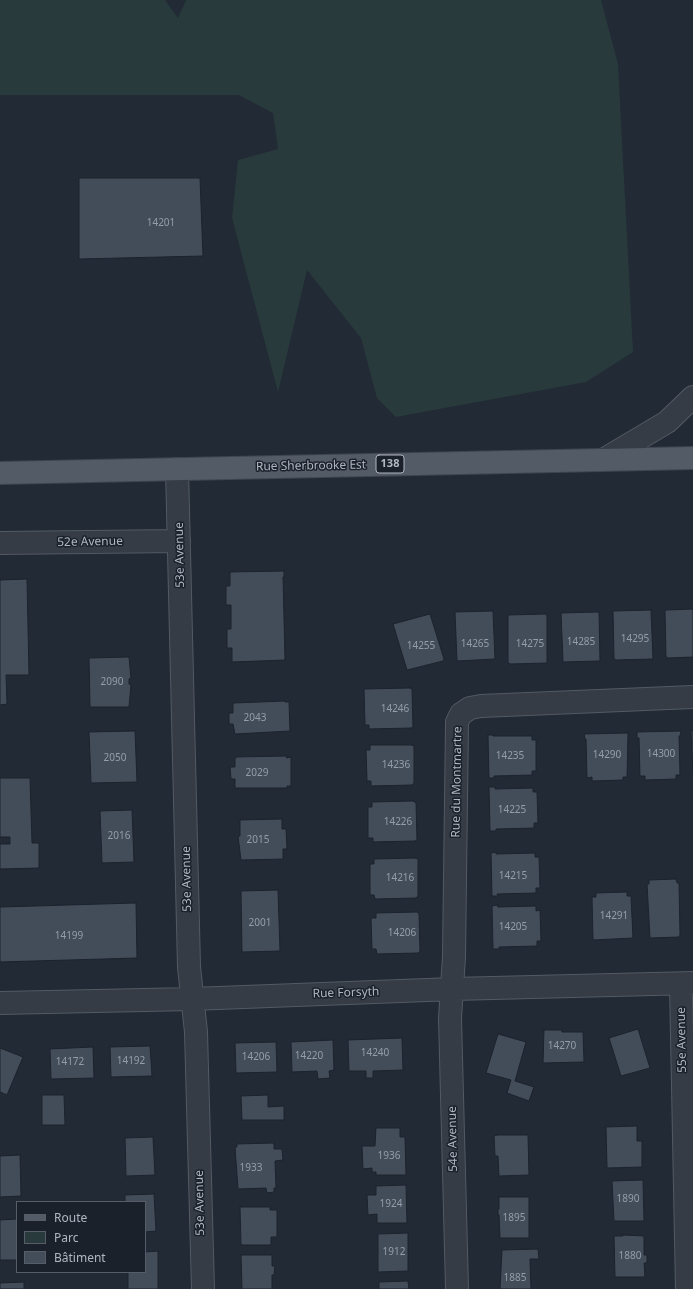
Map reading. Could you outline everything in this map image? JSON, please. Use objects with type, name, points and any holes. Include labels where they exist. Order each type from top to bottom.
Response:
[{"type":"main road","name":"Rue Sherbrooke Est","points":[[0,473],[693,458]]},
{"type":"street","points":[[603,460],[667,422],[693,397]]},
{"type":"street","name":"53e Avenue","points":[[177,469],[189,967],[196,1032],[202,1289]]},
{"type":"street","name":"52e Avenue","points":[[0,544],[179,541]]},
{"type":"street","name":"Rue du Montmartre","points":[[452,989],[454,957],[456,732],[461,714],[470,708],[480,706],[693,697]]},
{"type":"street","name":"Rue Forsyth","points":[[0,1003],[192,999],[452,989],[687,984]]},
{"type":"street","name":"55e Avenue","points":[[687,984],[687,1289]]},
{"type":"street","name":"54e Avenue","points":[[452,989],[450,1018],[457,1289]]},
{"type":"green space","points":[[0,0],[165,0],[178,18],[186,0],[601,0],[618,64],[633,352],[586,382],[396,417],[377,398],[361,338],[307,270],[278,392],[232,218],[238,160],[278,149],[273,113],[239,95],[0,95]]},
{"type":"building","points":[[79,178],[200,178],[203,256],[79,259]]},
{"type":"building","points":[[284,571],[285,660],[232,662],[232,648],[227,648],[227,629],[231,629],[231,605],[226,605],[226,586],[230,586],[230,572]]},
{"type":"building","points":[[27,579],[29,675],[6,675],[7,704],[0,705],[0,580]]},
{"type":"building","points":[[693,609],[693,657],[666,657],[665,611]]},
{"type":"building","points":[[651,610],[653,659],[615,660],[613,611]]},
{"type":"building","points":[[493,611],[495,659],[457,661],[455,612]]},
{"type":"building","points":[[599,612],[600,661],[563,662],[561,613]]},
{"type":"building","points":[[430,614],[444,659],[443,661],[407,670],[393,624]]},
{"type":"building","points":[[546,614],[547,663],[510,664],[508,662],[508,615]]},
{"type":"building","points":[[129,657],[131,678],[129,679],[129,684],[131,685],[129,707],[90,707],[89,658]]},
{"type":"building","points":[[364,689],[412,689],[413,727],[369,729],[369,725],[365,725]]},
{"type":"building","points":[[289,702],[290,731],[235,734],[233,724],[229,724],[229,713],[233,713],[234,703]]},
{"type":"building","points":[[693,730],[693,774],[691,732]]},
{"type":"building","points":[[135,731],[137,782],[91,783],[89,732]]},
{"type":"building","points":[[681,731],[679,736],[680,775],[676,775],[676,779],[645,780],[645,776],[640,776],[639,738],[637,738],[637,732]]},
{"type":"building","points":[[628,733],[627,777],[623,777],[623,780],[592,781],[592,777],[587,778],[586,739],[584,734]]},
{"type":"building","points":[[488,735],[532,736],[532,740],[536,740],[536,771],[532,771],[532,775],[494,776],[494,778],[489,778]]},
{"type":"building","points":[[370,745],[414,746],[414,783],[412,785],[371,786],[371,781],[367,781],[366,750],[370,750]]},
{"type":"building","points":[[287,756],[286,758],[291,757],[291,786],[287,786],[287,788],[235,788],[235,779],[231,779],[230,767],[235,767],[236,757]]},
{"type":"building","points":[[0,778],[30,778],[32,843],[39,843],[39,868],[0,869],[0,844],[10,844],[10,837],[0,837]]},
{"type":"building","points":[[489,787],[495,787],[495,789],[533,788],[533,792],[537,792],[538,823],[534,823],[534,828],[496,829],[496,831],[490,831]]},
{"type":"building","points":[[413,801],[416,803],[417,840],[373,842],[373,838],[368,838],[368,807],[372,807],[372,802]]},
{"type":"building","points":[[132,810],[134,862],[102,863],[100,811]]},
{"type":"building","points":[[282,819],[282,829],[286,829],[287,849],[283,849],[283,859],[241,860],[238,836],[240,836],[240,820]]},
{"type":"building","points":[[496,852],[496,854],[535,853],[535,857],[539,857],[540,888],[536,888],[536,893],[497,894],[498,896],[492,896],[491,853]]},
{"type":"building","points":[[374,859],[418,859],[418,896],[416,898],[375,899],[374,895],[370,895],[370,864],[374,864]]},
{"type":"building","points":[[676,879],[677,883],[679,883],[680,935],[679,937],[650,938],[647,884],[649,884],[649,880]]},
{"type":"building","points":[[278,890],[280,951],[242,952],[241,891]]},
{"type":"building","points":[[627,892],[627,896],[631,896],[633,938],[593,940],[592,897],[596,897],[596,893]]},
{"type":"building","points":[[136,903],[137,958],[0,962],[0,907]]},
{"type":"building","points":[[497,905],[498,907],[536,906],[536,911],[540,910],[541,941],[537,941],[537,946],[499,947],[499,949],[493,949],[492,906]]},
{"type":"building","points":[[417,912],[419,914],[420,951],[418,953],[377,954],[376,949],[372,949],[371,918],[376,918],[376,913]]},
{"type":"building","points":[[638,1029],[650,1068],[621,1076],[609,1038]]},
{"type":"building","points":[[544,1030],[583,1032],[584,1062],[543,1063]]},
{"type":"building","points":[[498,1034],[526,1042],[515,1081],[534,1087],[529,1101],[507,1093],[511,1080],[486,1073]]},
{"type":"building","points":[[402,1038],[403,1070],[373,1071],[373,1078],[366,1078],[366,1071],[349,1071],[348,1040]]},
{"type":"building","points":[[333,1040],[334,1070],[329,1071],[330,1078],[318,1079],[317,1071],[292,1072],[291,1042]]},
{"type":"building","points":[[276,1042],[277,1072],[236,1073],[235,1043]]},
{"type":"building","points":[[150,1046],[152,1076],[111,1077],[110,1047]]},
{"type":"building","points":[[93,1047],[94,1078],[51,1079],[50,1049]]},
{"type":"building","points":[[0,1048],[23,1057],[7,1095],[0,1092]]},
{"type":"building","points":[[42,1095],[64,1095],[65,1125],[42,1125]]},
{"type":"building","points":[[268,1095],[268,1107],[284,1106],[284,1120],[242,1120],[241,1096]]},
{"type":"building","points":[[637,1126],[637,1141],[642,1141],[642,1167],[607,1168],[606,1127]]},
{"type":"building","points":[[376,1128],[400,1128],[400,1137],[405,1137],[406,1175],[376,1175],[376,1172],[372,1172],[372,1168],[363,1169],[362,1146],[375,1146]]},
{"type":"building","points":[[528,1135],[529,1175],[499,1176],[498,1156],[495,1156],[494,1136]]},
{"type":"building","points":[[153,1137],[155,1175],[126,1176],[125,1138]]},
{"type":"building","points":[[274,1143],[274,1149],[282,1149],[283,1160],[275,1161],[276,1188],[274,1188],[274,1192],[267,1193],[266,1188],[238,1189],[235,1147],[237,1147],[237,1144]]},
{"type":"building","points":[[20,1155],[21,1196],[0,1197],[0,1156]]},
{"type":"building","points":[[643,1180],[644,1221],[614,1221],[612,1181]]},
{"type":"building","points":[[406,1185],[407,1223],[377,1223],[377,1214],[368,1215],[367,1195],[376,1195],[376,1186]]},
{"type":"building","points":[[154,1194],[156,1231],[146,1232],[146,1201],[125,1201],[125,1195]]},
{"type":"building","points":[[499,1197],[529,1197],[529,1238],[500,1238],[498,1215]]},
{"type":"building","points":[[240,1207],[270,1207],[270,1210],[277,1210],[277,1237],[271,1237],[271,1245],[241,1245]]},
{"type":"building","points":[[16,1219],[16,1260],[0,1260],[0,1220]]},
{"type":"building","points":[[408,1233],[408,1271],[378,1272],[378,1234]]},
{"type":"building","points":[[614,1236],[644,1236],[644,1255],[647,1255],[647,1263],[644,1263],[645,1277],[615,1277]]},
{"type":"building","points":[[538,1249],[539,1259],[530,1259],[531,1289],[500,1289],[502,1250]]},
{"type":"building","points":[[158,1251],[158,1289],[128,1289],[128,1273],[146,1273],[146,1252]]},
{"type":"building","points":[[241,1255],[272,1255],[272,1266],[275,1266],[274,1275],[272,1275],[272,1289],[242,1289]]},
{"type":"building","points":[[408,1281],[409,1289],[379,1289],[379,1282]]},
{"type":"building","points":[[24,1282],[24,1289],[0,1289],[0,1283]]}]
